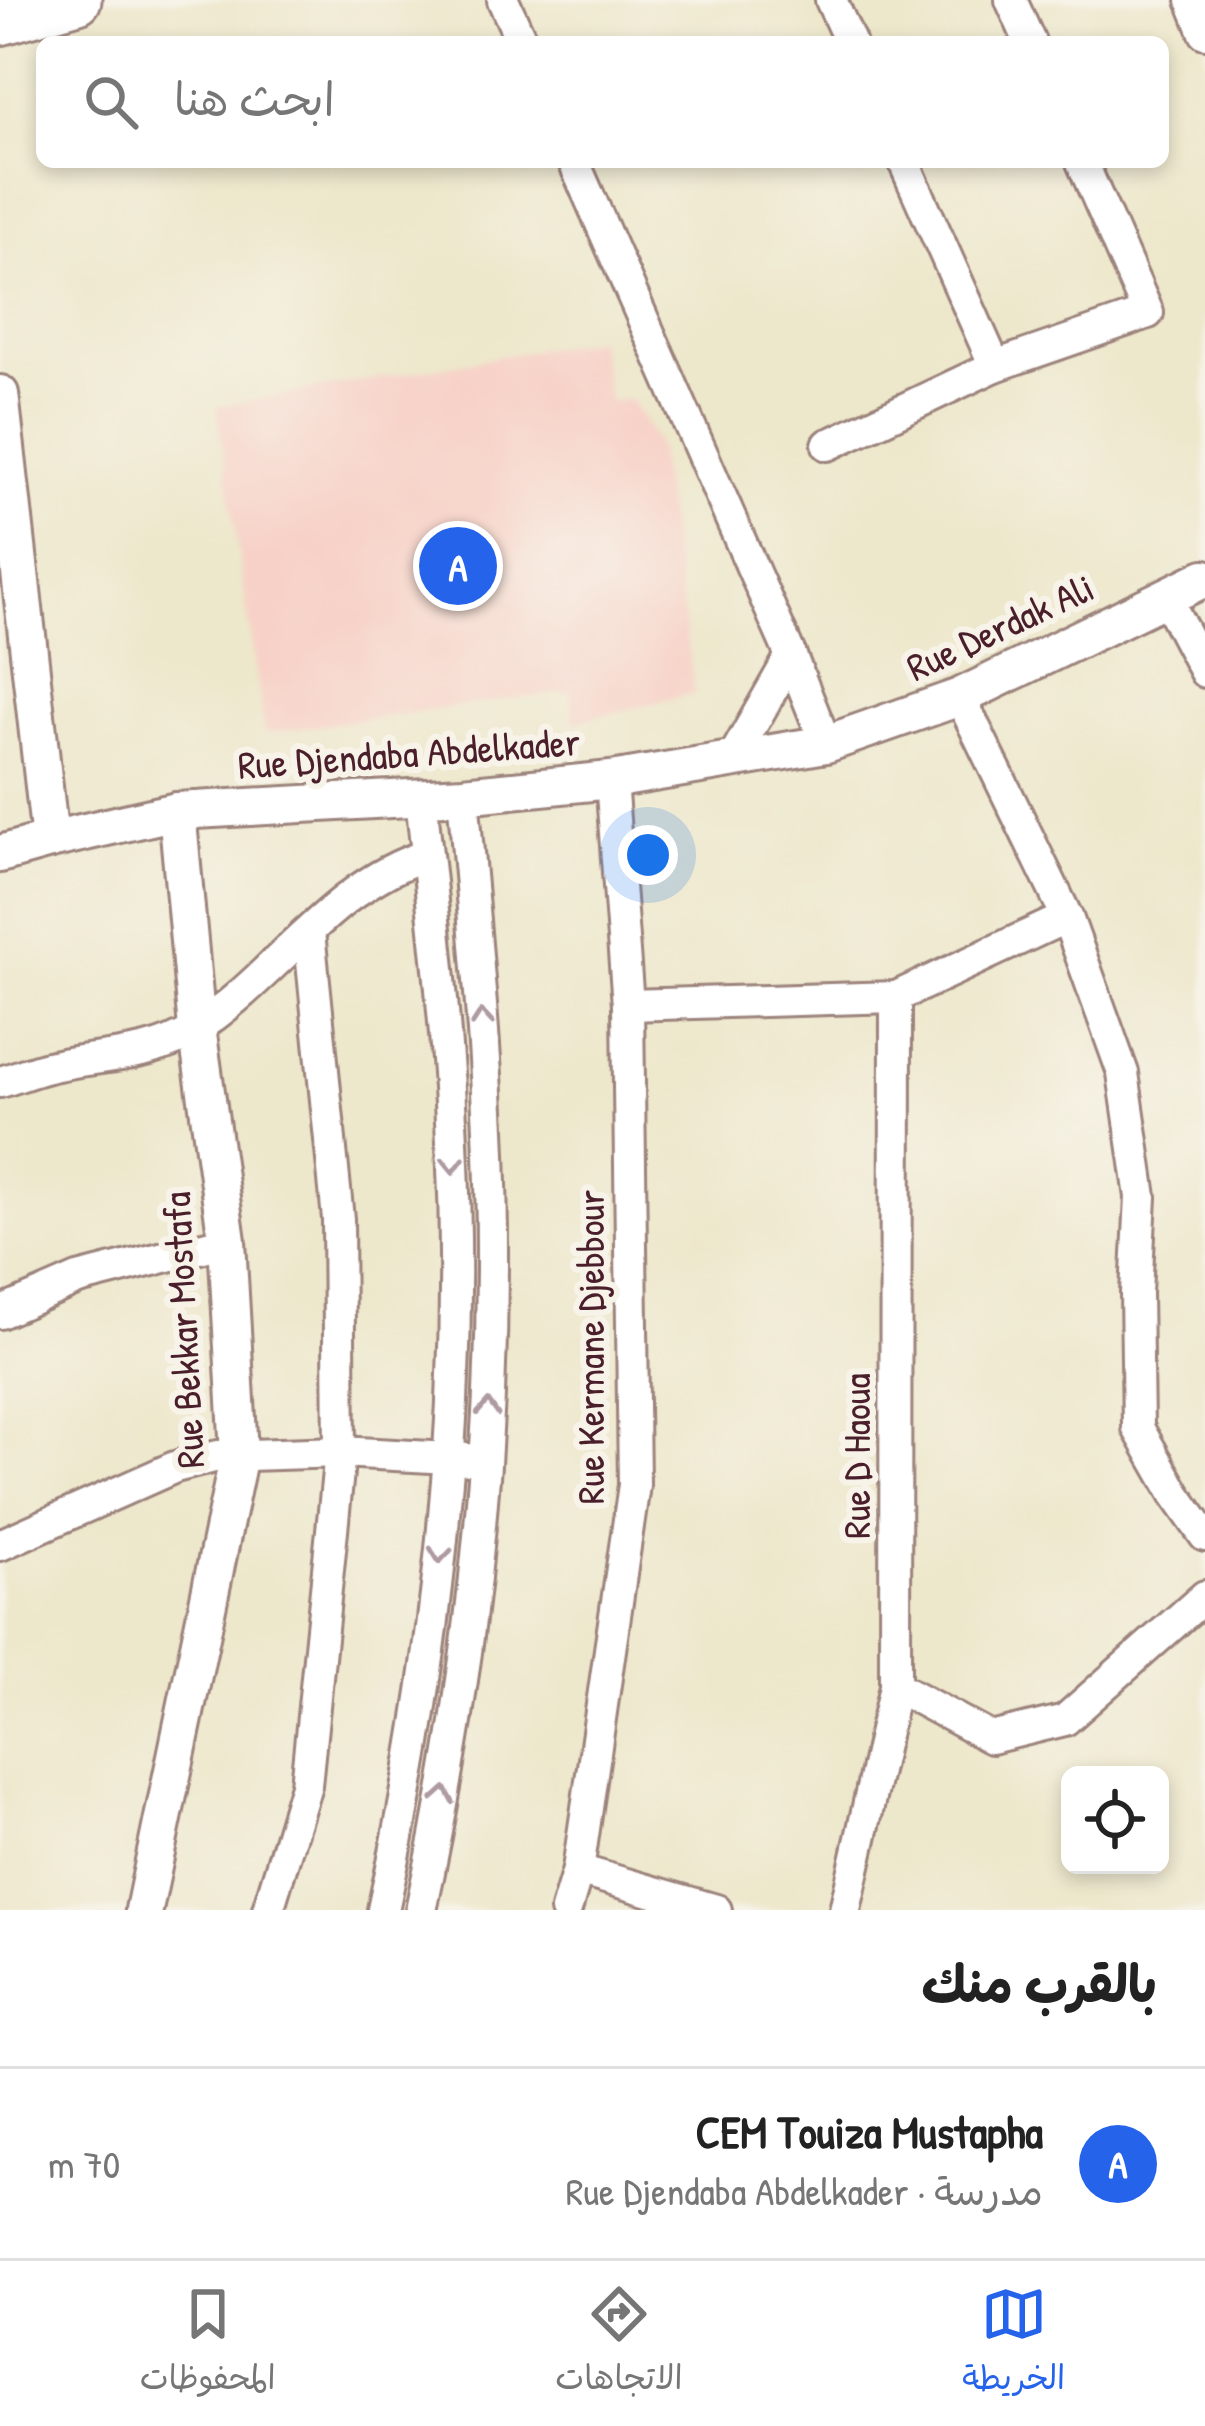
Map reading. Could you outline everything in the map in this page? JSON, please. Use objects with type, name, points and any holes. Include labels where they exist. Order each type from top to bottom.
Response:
[{"type":"main road","points":[[0,22],[79,0]]},
{"type":"street","points":[[503,0],[519,36]]},
{"type":"street","points":[[831,0],[847,36]]},
{"type":"street","points":[[1011,0],[1027,36]]},
{"type":"street","points":[[1192,0],[1205,33]]},
{"type":"street","points":[[577,168],[826,744]]},
{"type":"street","points":[[907,168],[995,366]]},
{"type":"street","points":[[829,444],[995,366],[1148,313],[1085,168]]},
{"type":"street","points":[[0,394],[50,840]]},
{"type":"street","name":"Rue Derdak Ali","points":[[826,744],[960,697],[1205,578]]},
{"type":"street","points":[[1165,596],[1205,672]]},
{"type":"street","points":[[732,760],[791,656]]},
{"type":"street","points":[[960,697],[1067,916],[1123,1073],[1141,1197],[1136,1293],[1138,1428],[1205,1536]]},
{"type":"street","name":"Rue Djendaba Abdelkader","points":[[0,854],[177,811],[463,795],[610,780],[826,744]]},
{"type":"street","name":"Rue Kermane Djebbour","points":[[566,1910],[578,1870],[634,1485],[628,1005],[610,780]]},
{"type":"street","points":[[421,1910],[466,1658],[491,1355],[490,1145],[463,795]]},
{"type":"street","points":[[383,1910],[429,1654],[449,1458],[454,1333],[453,1146],[421,798]]},
{"type":"street","name":"Rue Bekkar Mostafa","points":[[144,1910],[239,1454],[227,1241],[197,1028],[177,811]]},
{"type":"street","points":[[0,1082],[44,1068],[165,1045],[197,1028],[371,879],[427,855]]},
{"type":"street","points":[[628,1005],[896,997],[1067,916]]},
{"type":"street","points":[[268,1910],[306,1785],[340,1453],[338,1219],[309,932]]},
{"type":"street","name":"Rue D Haoua","points":[[845,1910],[895,1686],[896,997]]},
{"type":"street","points":[[0,1312],[78,1280],[227,1241]]},
{"type":"street","points":[[0,1545],[196,1460],[239,1454],[340,1453],[485,1460]]},
{"type":"street","points":[[895,1686],[992,1738],[1065,1720],[1205,1596]]},
{"type":"street","points":[[578,1870],[716,1910]]},
{"type":"shaded area","points":[[598,339],[609,401],[630,399],[656,441],[695,693],[574,722],[570,691],[265,733],[217,407]]},
{"type":"place","name":"CEM Touiza Mustapha","points":[[458,566]]}]
